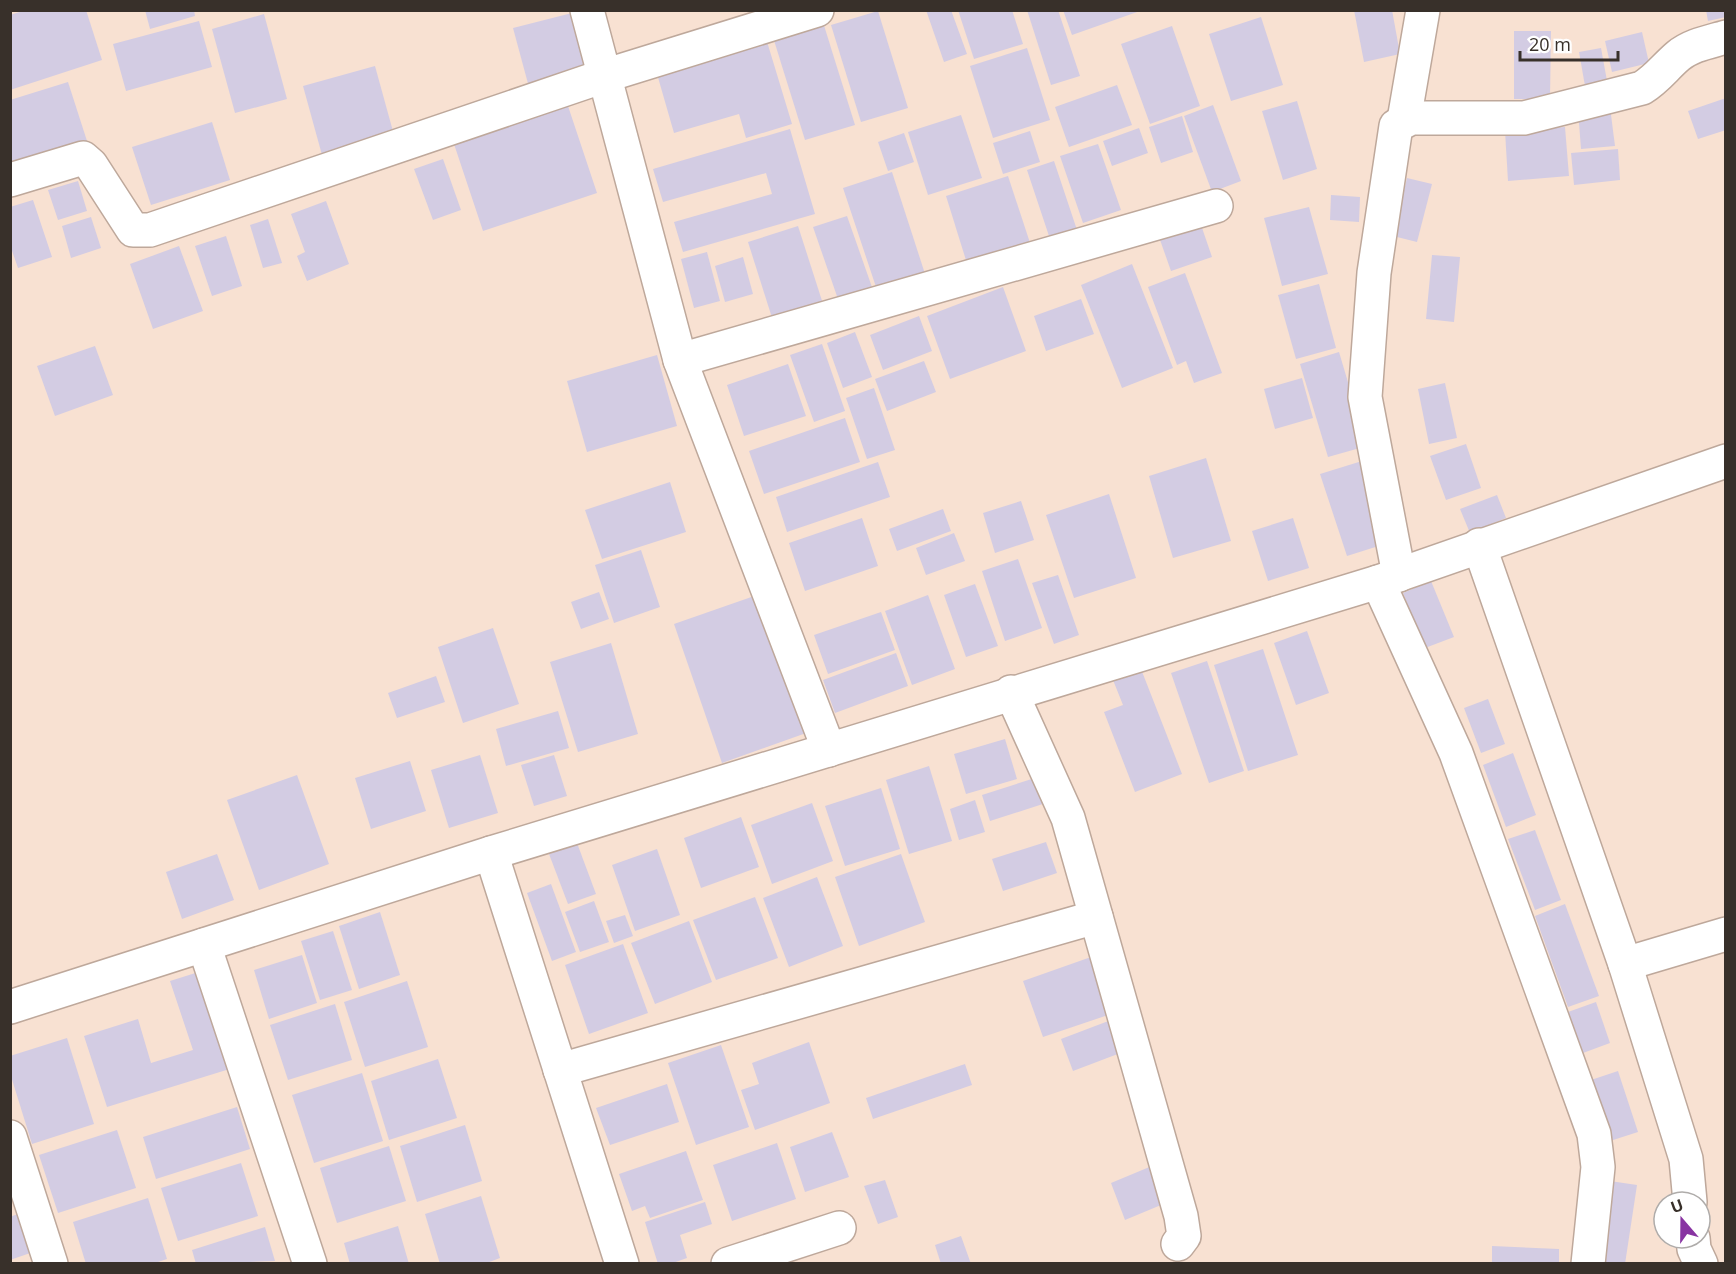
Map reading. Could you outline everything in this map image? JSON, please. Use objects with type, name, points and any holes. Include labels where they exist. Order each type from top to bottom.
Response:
[{"type":"street","points":[[587,10],[680,360],[829,750]]},
{"type":"street","points":[[10,180],[83,158],[91,165],[133,230],[140,232],[604,76],[817,10]]},
{"type":"street","points":[[1404,120],[1423,10]]},
{"type":"street","points":[[1588,1263],[1598,1167],[1594,1134],[1456,753],[1388,578],[1365,397],[1374,273],[1388,192],[1394,131],[1398,123],[1404,120],[1515,119],[1642,88],[1657,79],[1678,56],[1692,47],[1725,37]]},
{"type":"street","points":[[680,360],[1216,206]]},
{"type":"street","points":[[10,1007],[491,853],[1388,578],[1725,461]]},
{"type":"street","points":[[1479,545],[1625,964],[1686,1159],[1689,1190]]},
{"type":"street","points":[[1011,692],[1068,818],[1181,1216],[1184,1236],[1178,1244]]},
{"type":"street","points":[[491,853],[622,1263]]},
{"type":"street","points":[[560,1070],[1095,917]]},
{"type":"street","points":[[1625,964],[1725,934]]},
{"type":"street","points":[[204,945],[310,1263]]},
{"type":"street","points":[[10,1137],[51,1263]]},
{"type":"street","points":[[728,1263],[839,1228]]},
{"type":"building","points":[[26,10],[86,10],[102,60],[10,90],[10,15]]},
{"type":"building","points":[[145,10],[194,10],[195,16],[150,29]]},
{"type":"building","points":[[926,10],[951,10],[967,54],[944,62]]},
{"type":"building","points":[[958,10],[1012,10],[1023,44],[974,59]]},
{"type":"building","points":[[1027,10],[1058,10],[1080,76],[1051,85]]},
{"type":"building","points":[[1063,10],[1140,10],[1140,11],[1072,35]]},
{"type":"building","points":[[1354,10],[1392,10],[1400,54],[1364,62]]},
{"type":"building","points":[[1706,10],[1726,10],[1726,17],[1708,21]]},
{"type":"building","points":[[878,11],[908,108],[861,122],[831,25]]},
{"type":"building","points":[[572,13],[589,74],[530,91],[513,28]]},
{"type":"building","points":[[264,14],[287,99],[235,113],[212,29]]},
{"type":"building","points":[[1261,17],[1283,85],[1231,101],[1209,34]]},
{"type":"building","points":[[822,19],[855,125],[805,140],[772,34]]},
{"type":"building","points":[[199,21],[212,67],[126,91],[113,44]]},
{"type":"building","points":[[1172,26],[1200,106],[1150,124],[1121,44]]},
{"type":"building","points":[[1514,31],[1551,31],[1550,99],[1514,99]]},
{"type":"building","points":[[1642,32],[1649,63],[1612,72],[1605,41]]},
{"type":"building","points":[[765,35],[792,124],[746,138],[739,114],[674,133],[655,67]]},
{"type":"building","points":[[1027,48],[1050,120],[993,138],[970,66]]},
{"type":"building","points":[[1601,48],[1607,81],[1585,86],[1579,52]]},
{"type":"building","points":[[375,66],[394,135],[322,155],[303,86]]},
{"type":"building","points":[[68,82],[87,141],[10,165],[10,100]]},
{"type":"building","points":[[1117,85],[1132,125],[1069,147],[1055,107]]},
{"type":"building","points":[[1726,98],[1726,130],[1698,139],[1688,111]]},
{"type":"building","points":[[1297,101],[1317,169],[1283,180],[1262,111]]},
{"type":"building","points":[[1213,105],[1241,181],[1212,192],[1184,116]]},
{"type":"building","points":[[568,106],[597,193],[483,231],[454,144]]},
{"type":"building","points":[[1610,107],[1615,146],[1581,149],[1578,110]]},
{"type":"building","points":[[961,115],[982,178],[928,195],[908,132]]},
{"type":"building","points":[[1182,116],[1193,152],[1161,163],[1149,127]]},
{"type":"building","points":[[212,122],[230,180],[151,205],[132,147]]},
{"type":"building","points":[[1565,127],[1569,176],[1508,181],[1505,131]]},
{"type":"building","points":[[1139,128],[1148,153],[1112,166],[1103,141]]},
{"type":"building","points":[[790,129],[815,214],[683,252],[674,222],[772,194],[766,173],[663,202],[653,169]]},
{"type":"building","points":[[1030,131],[1040,162],[1003,174],[993,143]]},
{"type":"building","points":[[904,133],[914,162],[888,171],[878,142]]},
{"type":"building","points":[[1098,144],[1121,210],[1083,223],[1060,156]]},
{"type":"building","points":[[1618,149],[1620,180],[1574,185],[1571,153]]},
{"type":"building","points":[[443,159],[461,210],[433,220],[414,169]]},
{"type":"building","points":[[1054,161],[1080,239],[1053,248],[1027,170]]},
{"type":"building","points":[[892,172],[927,280],[879,296],[843,188]]},
{"type":"building","points":[[1008,176],[1033,252],[970,273],[946,196]]},
{"type":"building","points":[[1407,178],[1432,184],[1417,242],[1393,236]]},
{"type":"building","points":[[78,181],[87,211],[58,220],[48,190]]},
{"type":"building","points":[[1331,195],[1360,197],[1359,222],[1330,220]]},
{"type":"building","points":[[33,200],[52,257],[18,268],[10,245],[10,207]]},
{"type":"building","points":[[326,201],[349,264],[307,281],[297,256],[305,252],[291,214]]},
{"type":"building","points":[[1309,207],[1328,274],[1282,286],[1264,218]]},
{"type":"building","points":[[847,216],[873,290],[839,302],[813,227]]},
{"type":"building","points":[[91,217],[101,248],[71,258],[62,226]]},
{"type":"building","points":[[268,219],[282,263],[263,268],[250,225]]},
{"type":"building","points":[[1200,222],[1212,257],[1171,271],[1159,237]]},
{"type":"building","points":[[798,226],[824,307],[774,324],[748,242]]},
{"type":"building","points":[[226,236],[242,286],[212,296],[195,246]]},
{"type":"building","points":[[179,246],[203,311],[153,329],[130,264]]},
{"type":"building","points":[[707,252],[720,301],[694,308],[681,259]]},
{"type":"building","points":[[1432,255],[1460,257],[1454,322],[1426,319]]},
{"type":"building","points":[[743,257],[753,294],[725,302],[715,266]]},
{"type":"building","points":[[1132,264],[1173,368],[1122,388],[1081,285]]},
{"type":"building","points":[[1185,273],[1222,373],[1194,383],[1186,361],[1177,365],[1148,287]]},
{"type":"building","points":[[1319,284],[1336,348],[1296,359],[1278,295]]},
{"type":"building","points":[[1003,287],[1026,351],[950,379],[927,316]]},
{"type":"building","points":[[1081,299],[1094,334],[1046,351],[1034,316]]},
{"type":"building","points":[[919,316],[932,351],[883,370],[870,335]]},
{"type":"building","points":[[855,332],[872,377],[843,388],[827,343]]},
{"type":"building","points":[[822,344],[845,411],[814,422],[790,355]]},
{"type":"building","points":[[95,346],[113,395],[55,416],[37,366]]},
{"type":"building","points":[[1339,352],[1367,446],[1328,457],[1300,364]]},
{"type":"building","points":[[657,355],[677,426],[587,452],[567,381]]},
{"type":"building","points":[[924,361],[936,392],[887,411],[875,379]]},
{"type":"building","points":[[788,364],[806,416],[744,436],[727,385]]},
{"type":"building","points":[[1302,378],[1313,418],[1275,429],[1264,389]]},
{"type":"building","points":[[1445,383],[1457,438],[1429,444],[1418,389]]},
{"type":"building","points":[[874,388],[895,450],[867,459],[846,398]]},
{"type":"building","points":[[845,418],[860,462],[764,494],[749,451]]},
{"type":"building","points":[[1466,444],[1481,488],[1446,500],[1430,456]]},
{"type":"building","points":[[1206,458],[1231,541],[1173,558],[1149,476]]},
{"type":"building","points":[[1362,461],[1388,543],[1347,556],[1320,474]]},
{"type":"building","points":[[878,462],[890,497],[787,532],[776,497]]},
{"type":"building","points":[[670,482],[686,532],[602,559],[585,510]]},
{"type":"building","points":[[1109,494],[1136,578],[1074,598],[1046,515]]},
{"type":"building","points":[[1497,495],[1506,518],[1470,533],[1460,509]]},
{"type":"building","points":[[1021,501],[1034,540],[995,553],[983,513]]},
{"type":"building","points":[[943,509],[951,531],[897,551],[889,529]]},
{"type":"building","points":[[862,518],[878,566],[805,591],[789,543]]},
{"type":"building","points":[[1293,518],[1309,568],[1268,581],[1252,531]]},
{"type":"building","points":[[954,533],[965,561],[926,575],[916,548]]},
{"type":"building","points":[[641,550],[660,607],[614,623],[595,565]]},
{"type":"building","points":[[1018,559],[1042,628],[1005,641],[982,571]]},
{"type":"building","points":[[1058,575],[1079,635],[1054,644],[1032,583]]},
{"type":"building","points":[[1431,581],[1454,637],[1425,648],[1403,593]]},
{"type":"building","points":[[975,584],[998,646],[966,657],[944,595]]},
{"type":"building","points":[[599,592],[609,619],[581,629],[571,602]]},
{"type":"building","points":[[760,594],[809,732],[722,763],[674,624]]},
{"type":"building","points":[[928,595],[955,669],[912,685],[885,611]]},
{"type":"building","points":[[881,612],[895,650],[828,674],[814,635]]},
{"type":"building","points":[[493,628],[519,704],[463,723],[438,647]]},
{"type":"building","points":[[1307,631],[1329,693],[1296,705],[1274,643]]},
{"type":"building","points":[[611,643],[638,734],[578,752],[550,662]]},
{"type":"building","points":[[1263,649],[1298,755],[1248,771],[1214,665]]},
{"type":"building","points":[[896,653],[908,686],[835,713],[823,680]]},
{"type":"building","points":[[1207,661],[1244,771],[1209,783],[1171,673]]},
{"type":"building","points":[[1141,669],[1182,774],[1135,792],[1104,712],[1123,705],[1113,680]]},
{"type":"building","points":[[436,676],[445,702],[397,718],[388,693]]},
{"type":"building","points":[[1488,699],[1505,744],[1481,753],[1464,708]]},
{"type":"building","points":[[558,711],[569,748],[506,766],[496,729]]},
{"type":"building","points":[[1005,739],[1017,779],[966,794],[954,754]]},
{"type":"building","points":[[1513,753],[1536,815],[1506,827],[1483,765]]},
{"type":"building","points":[[480,755],[498,813],[449,828],[431,770]]},
{"type":"building","points":[[554,755],[567,796],[534,806],[521,765]]},
{"type":"building","points":[[410,761],[426,811],[371,829],[355,778]]},
{"type":"building","points":[[929,766],[952,841],[909,854],[886,780]]},
{"type":"building","points":[[297,775],[329,864],[259,890],[227,800]]},
{"type":"building","points":[[1041,776],[1049,802],[990,821],[982,795]]},
{"type":"building","points":[[881,788],[900,849],[845,866],[825,806]]},
{"type":"building","points":[[975,800],[985,832],[959,840],[950,809]]},
{"type":"building","points":[[812,803],[833,861],[772,884],[751,825]]},
{"type":"building","points":[[741,817],[759,867],[701,888],[684,838]]},
{"type":"building","points":[[1535,830],[1561,900],[1535,910],[1508,839]]},
{"type":"building","points":[[1046,842],[1057,873],[1003,891],[992,859]]},
{"type":"building","points":[[577,843],[596,894],[568,904],[549,854]]},
{"type":"building","points":[[657,849],[680,915],[635,931],[612,865]]},
{"type":"building","points":[[217,854],[234,900],[182,919],[166,872]]},
{"type":"building","points":[[901,854],[925,922],[859,946],[835,877]]},
{"type":"building","points":[[817,877],[843,946],[789,967],[763,898]]},
{"type":"building","points":[[551,884],[576,952],[552,961],[527,893]]},
{"type":"building","points":[[755,897],[778,958],[716,980],[693,920]]},
{"type":"building","points":[[594,901],[609,942],[580,952],[565,912]]},
{"type":"building","points":[[1565,904],[1599,996],[1568,1007],[1535,916]]},
{"type":"building","points":[[380,912],[400,975],[359,989],[339,926]]},
{"type":"building","points":[[625,915],[633,936],[614,943],[606,921]]},
{"type":"building","points":[[689,921],[712,982],[655,1004],[631,943]]},
{"type":"building","points":[[333,931],[352,990],[320,1000],[301,941]]},
{"type":"building","points":[[623,944],[648,1013],[589,1034],[565,965]]},
{"type":"building","points":[[302,955],[317,1003],[269,1019],[254,970]]},
{"type":"building","points":[[1091,957],[1111,1014],[1043,1037],[1023,981]]},
{"type":"building","points":[[205,970],[236,1067],[107,1107],[84,1036],[138,1019],[151,1063],[193,1050],[170,981]]},
{"type":"building","points":[[407,981],[428,1047],[365,1067],[344,1002]]},
{"type":"building","points":[[1596,1002],[1610,1043],[1583,1053],[1568,1012]]},
{"type":"building","points":[[335,1004],[352,1060],[288,1080],[270,1025]]},
{"type":"building","points":[[1111,1020],[1123,1052],[1073,1071],[1061,1039]]},
{"type":"building","points":[[67,1038],[94,1124],[32,1144],[10,1073],[10,1056]]},
{"type":"building","points":[[809,1042],[830,1103],[755,1130],[741,1090],[759,1084],[752,1063]]},
{"type":"building","points":[[721,1045],[749,1127],[696,1145],[668,1063]]},
{"type":"building","points":[[438,1059],[457,1118],[389,1140],[371,1081]]},
{"type":"building","points":[[965,1064],[972,1085],[873,1119],[866,1098]]},
{"type":"building","points":[[1618,1071],[1638,1132],[1610,1141],[1591,1080]]},
{"type":"building","points":[[362,1073],[383,1141],[314,1163],[292,1095]]},
{"type":"building","points":[[667,1084],[679,1122],[610,1145],[596,1108]]},
{"type":"building","points":[[237,1107],[250,1149],[156,1179],[143,1137]]},
{"type":"building","points":[[465,1125],[482,1181],[417,1202],[400,1146]]},
{"type":"building","points":[[117,1130],[136,1188],[58,1213],[39,1155]]},
{"type":"building","points":[[832,1132],[849,1177],[805,1192],[790,1147]]},
{"type":"building","points":[[777,1143],[796,1199],[732,1221],[713,1165]]},
{"type":"building","points":[[389,1146],[406,1201],[337,1223],[320,1168]]},
{"type":"building","points":[[686,1151],[703,1200],[650,1218],[645,1206],[632,1211],[619,1174]]},
{"type":"building","points":[[241,1163],[258,1216],[178,1241],[161,1188]]},
{"type":"building","points":[[1159,1163],[1173,1200],[1125,1220],[1111,1183]]},
{"type":"building","points":[[885,1180],[898,1217],[878,1224],[864,1186]]},
{"type":"building","points":[[1610,1181],[1637,1185],[1625,1264],[1597,1264]]},
{"type":"building","points":[[481,1196],[500,1258],[484,1264],[440,1264],[425,1214]]},
{"type":"building","points":[[148,1198],[167,1259],[152,1264],[86,1264],[73,1222]]},
{"type":"building","points":[[705,1202],[712,1224],[680,1235],[687,1258],[670,1264],[658,1264],[645,1222]]},
{"type":"building","points":[[25,1211],[39,1250],[10,1260],[10,1217]]},
{"type":"building","points":[[398,1226],[409,1264],[350,1264],[344,1243]]},
{"type":"building","points":[[265,1227],[275,1261],[196,1264],[192,1250]]},
{"type":"building","points":[[961,1236],[971,1264],[941,1264],[935,1245]]},
{"type":"building","points":[[1492,1246],[1559,1249],[1559,1264],[1492,1264]]}]
